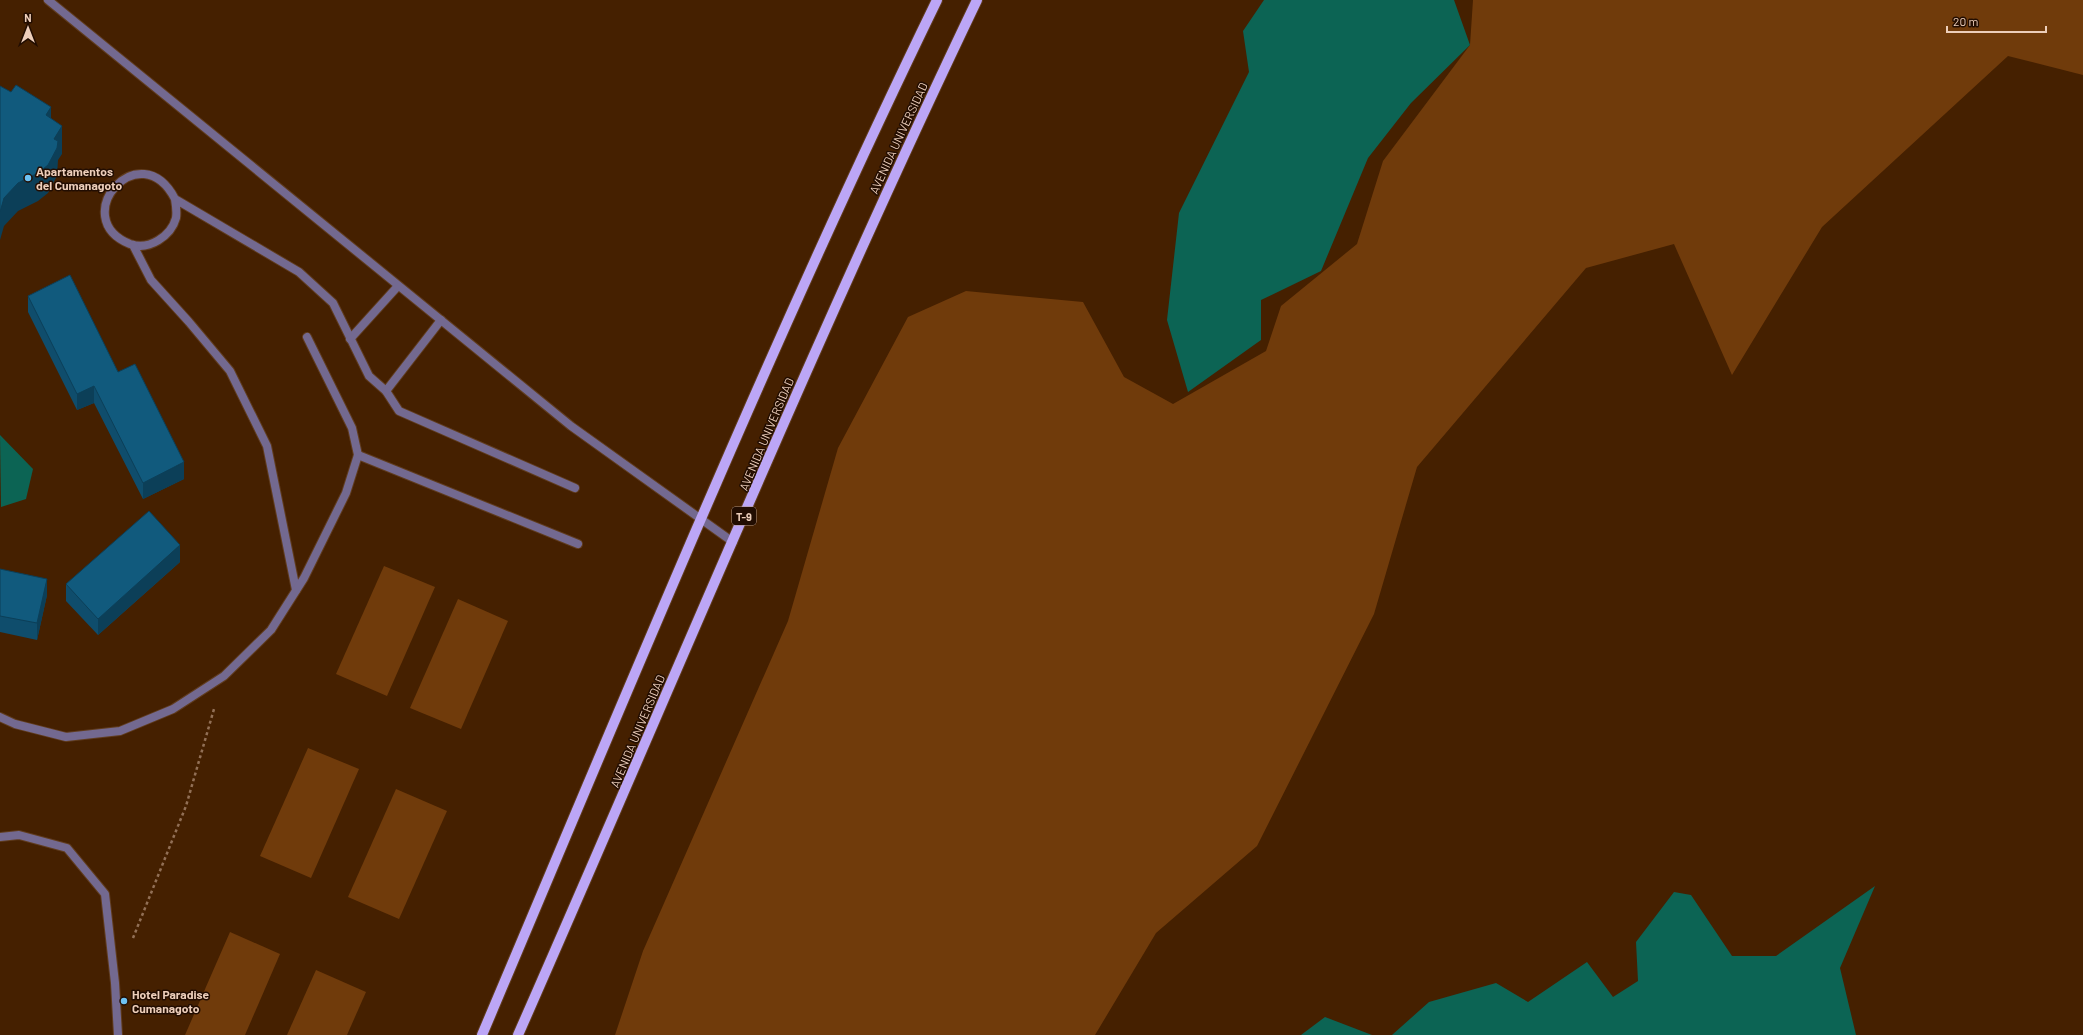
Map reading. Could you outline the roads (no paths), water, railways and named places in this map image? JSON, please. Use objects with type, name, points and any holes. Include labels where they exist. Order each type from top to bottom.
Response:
[{"type":"main road","name":"AVENIDA UNIVERSIDAD","points":[[482,1035],[796,298],[937,0]]},
{"type":"main road","name":"AVENIDA UNIVERSIDAD","points":[[518,1035],[915,128],[976,0]]},
{"type":"street","points":[[48,0],[571,426],[733,542]]},
{"type":"street","points":[[136,174],[149,175],[160,180],[169,188],[175,199],[176,217],[167,234],[151,244],[133,245],[121,240],[112,232],[106,221],[105,208],[107,196],[114,186],[124,178],[136,174]]},
{"type":"street","points":[[175,199],[299,272],[333,303],[369,376],[386,391],[399,412],[575,488]]},
{"type":"street","points":[[133,245],[151,280],[230,371],[267,446],[296,590]]},
{"type":"street","points":[[350,339],[398,286]]},
{"type":"street","points":[[386,391],[441,320]]},
{"type":"street","points":[[0,717],[14,724],[66,737],[120,731],[173,709],[224,676],[271,630],[304,578],[346,493],[358,455],[352,428],[307,338]]},
{"type":"street","points":[[358,455],[578,544]]},
{"type":"street","points":[[0,837],[19,835],[67,848],[105,894],[115,983],[118,1035]]},
{"type":"water","points":[[1264,0],[1454,0],[1470,45],[1411,103],[1368,158],[1321,271],[1261,300],[1261,340],[1188,392],[1167,320],[1179,213],[1249,72],[1243,31]]},
{"type":"water","points":[[0,435],[33,469],[26,499],[1,507]]},
{"type":"water","points":[[1875,886],[1840,968],[1856,1035],[1392,1035],[1429,1002],[1496,983],[1528,1002],[1587,962],[1613,997],[1638,981],[1636,942],[1674,892],[1691,895],[1732,956],[1776,956]]},
{"type":"water","points":[[1325,1017],[1372,1035],[1301,1035]]},
{"type":"place","name":"Apartamentos del Cumanagoto","points":[[28,178]]},
{"type":"place","name":"Hotel Paradise Cumanagoto","points":[[124,1001]]}]
